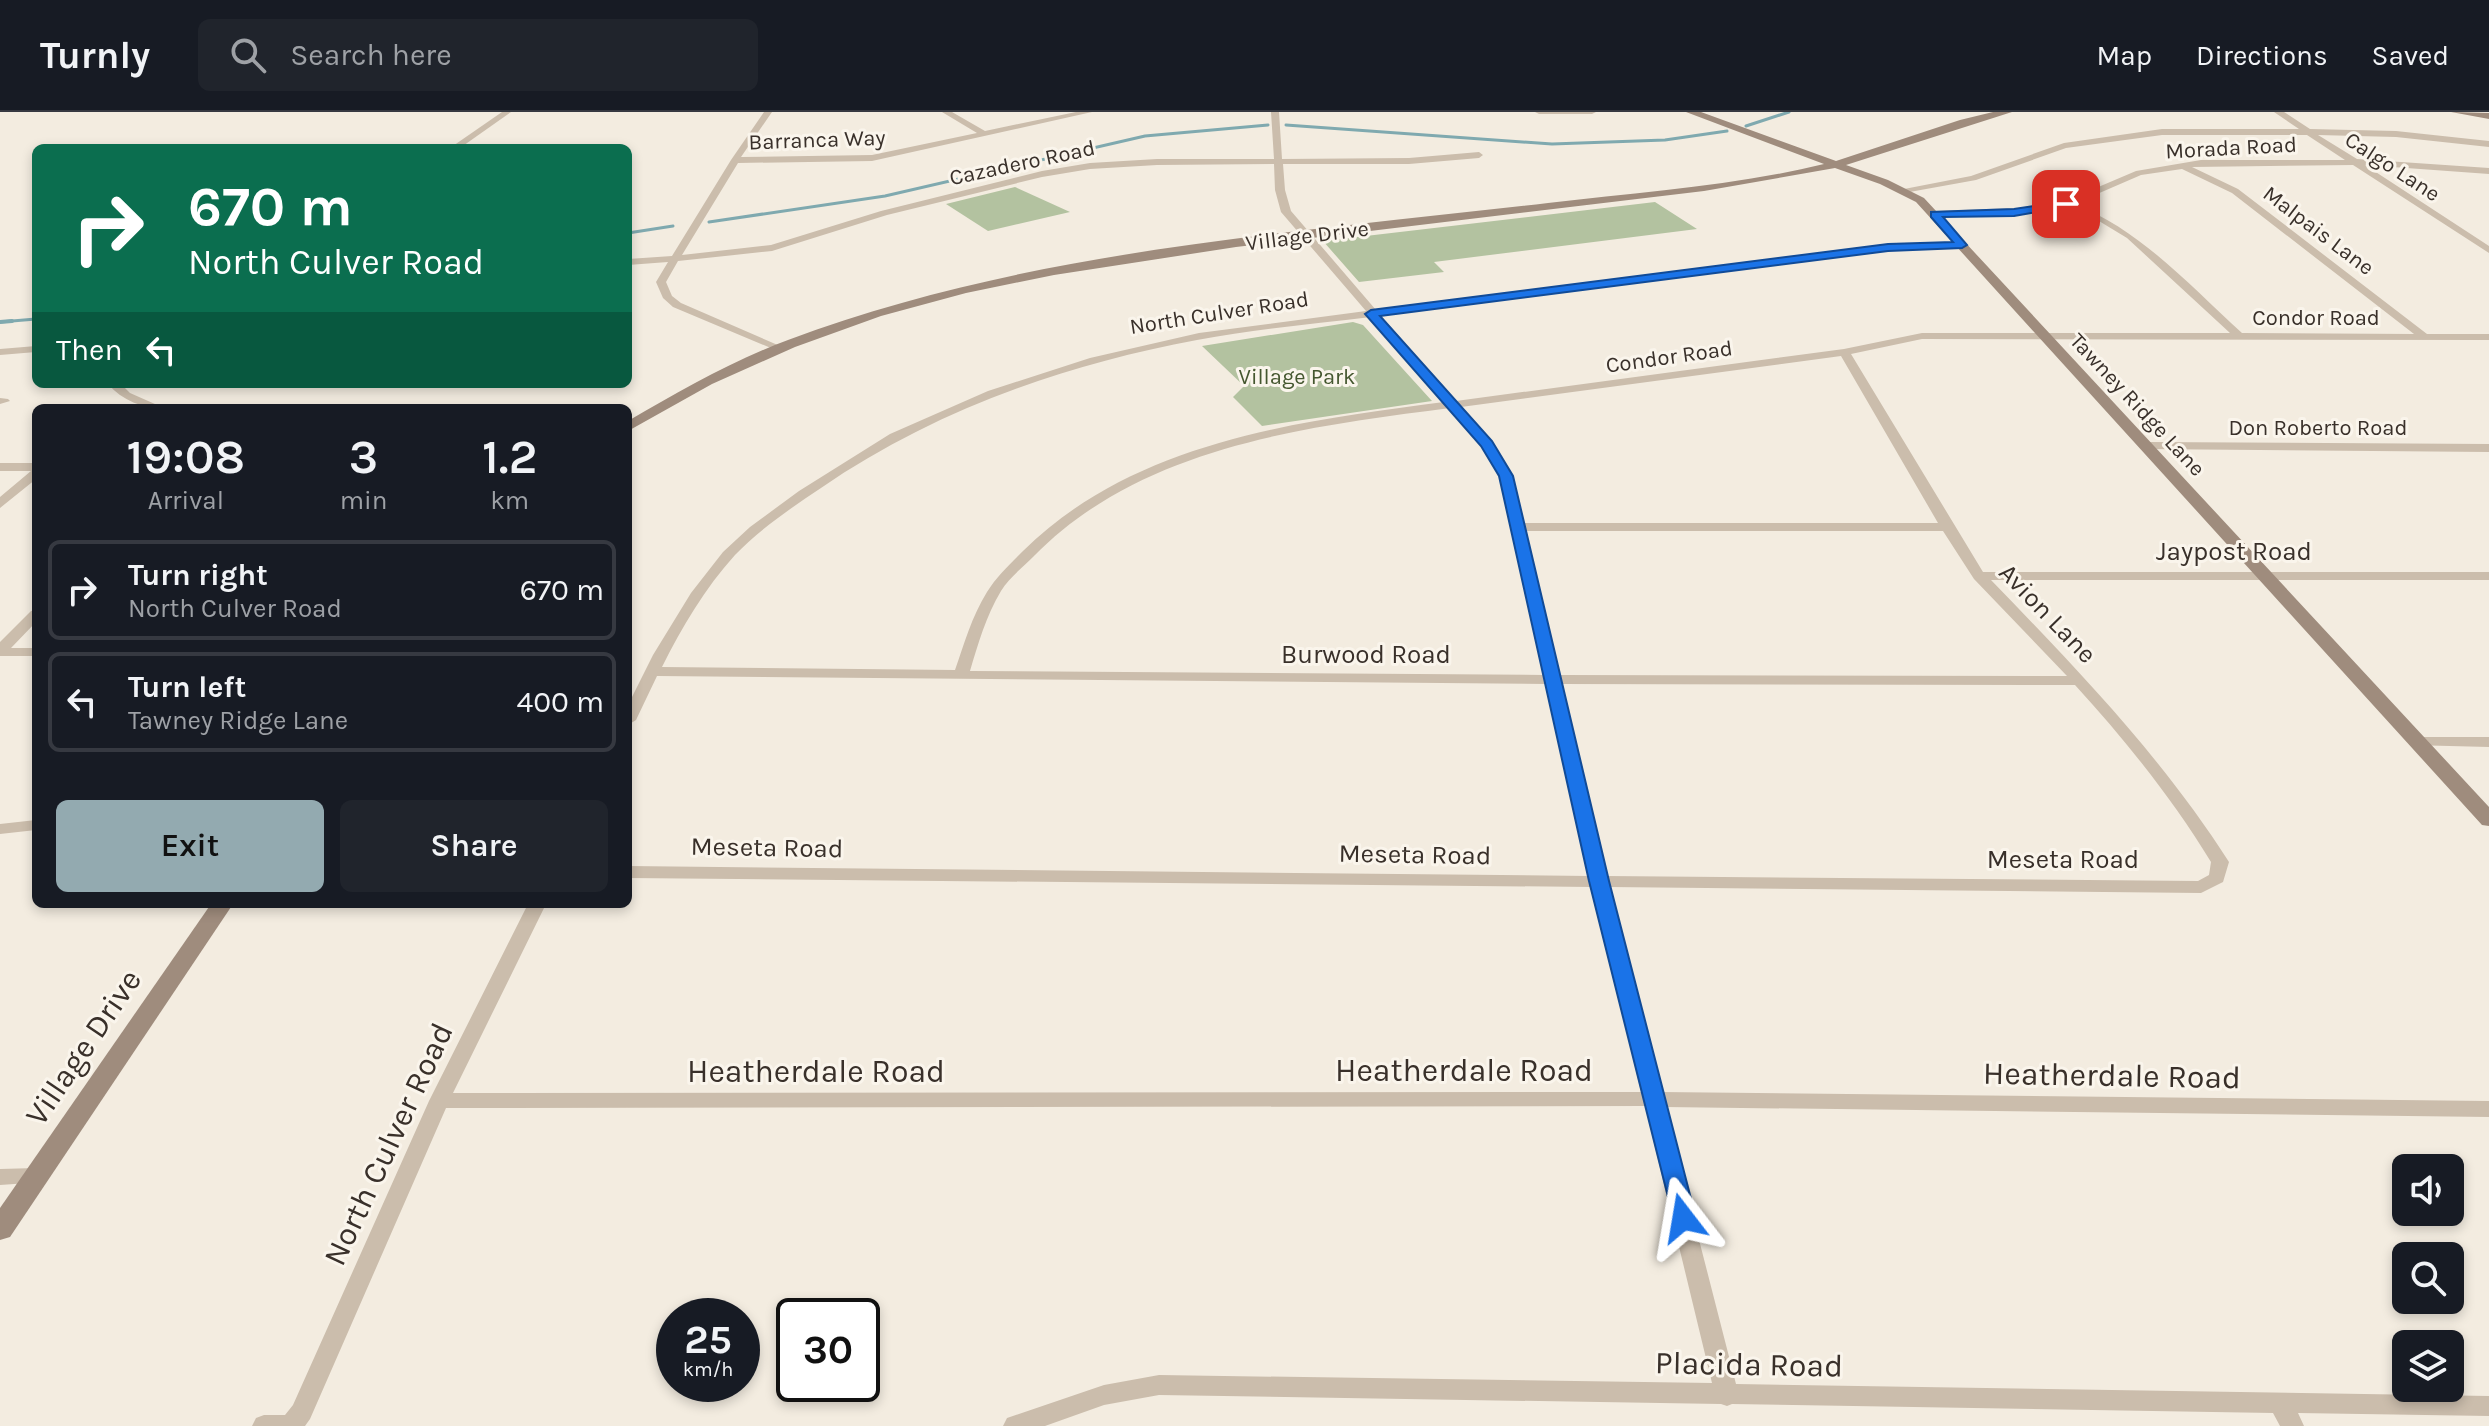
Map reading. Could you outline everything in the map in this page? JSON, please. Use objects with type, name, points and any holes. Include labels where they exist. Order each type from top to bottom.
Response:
[{"type":"main road","name":"Tawney Ridge Lane","points":[[1691,112],[1904,190],[1935,214],[2489,820]]},
{"type":"main road","name":"Village Drive","points":[[632,425],[672,401],[782,349],[869,318],[982,285],[1130,257],[1704,188],[1834,165],[1947,126],[2007,112]]},
{"type":"main road","points":[[2456,112],[2489,116]]},
{"type":"main road","name":"Village Drive","points":[[0,1229],[219,908]]},
{"type":"street","points":[[460,144],[507,112]]},
{"type":"street","points":[[768,112],[661,282],[668,298],[688,310],[782,349]]},
{"type":"street","points":[[946,112],[984,134]]},
{"type":"street","name":"Barranca Way","points":[[735,160],[872,158],[1088,112]]},
{"type":"street","points":[[1275,112],[1282,202],[1304,235],[1498,460],[1506,476],[1599,881],[1727,1396]]},
{"type":"street","points":[[1539,112],[1592,112]]},
{"type":"street","name":"Calgo Lane","points":[[2278,112],[2489,250]]},
{"type":"street","name":"Morada Road","points":[[1904,190],[1973,178],[2064,146],[2162,132],[2396,134],[2489,144]]},
{"type":"street","name":"Cazadero Road","points":[[632,262],[738,253],[788,244],[884,213],[1057,171],[1120,164],[1409,161],[1479,155]]},
{"type":"street","name":"Morada Road","points":[[1935,214],[2014,212],[2066,204],[2123,178],[2183,165],[2352,161],[2429,164],[2489,171]]},
{"type":"street","name":"Malpais Lane","points":[[2183,165],[2235,191],[2425,337]]},
{"type":"street","points":[[2066,204],[2097,216],[2130,236],[2239,336]]},
{"type":"street","name":"North Culver Road","points":[[632,712],[672,631],[730,554],[766,520],[819,482],[904,432],[1023,381],[1136,349],[1199,336],[1888,247],[1962,245]]},
{"type":"street","name":"Condor Road","points":[[961,675],[978,623],[1000,583],[1032,549],[1107,493],[1165,466],[1251,438],[1353,419],[1844,352],[1922,336],[2489,337]]},
{"type":"street","points":[[0,352],[32,349]]},
{"type":"street","name":"Avion Lane","points":[[1844,352],[1979,576],[2134,739],[2210,843],[2220,862],[2217,878],[2201,887]]},
{"type":"street","points":[[118,388],[142,404]]},
{"type":"street","name":"Don Roberto Road","points":[[2147,446],[2489,448]]},
{"type":"street","points":[[0,467],[32,470]]},
{"type":"street","points":[[0,504],[32,474]]},
{"type":"street","points":[[1519,527],[1947,527]]},
{"type":"street","name":"Jaypost Road","points":[[1979,576],[2489,576]]},
{"type":"street","points":[[0,651],[32,618]]},
{"type":"street","points":[[0,651],[32,652]]},
{"type":"street","name":"Burwood Road","points":[[652,671],[2079,681]]},
{"type":"street","points":[[2416,742],[2489,742]]},
{"type":"street","points":[[0,829],[32,825]]},
{"type":"street","name":"Meseta Road","points":[[632,872],[2201,887]]},
{"type":"street","name":"North Culver Road","points":[[264,1426],[291,1426],[302,1412],[439,1101],[535,908]]},
{"type":"street","name":"Heatherdale Road","points":[[439,1101],[1654,1099],[2489,1109]]},
{"type":"street","points":[[0,1177],[36,1176]]},
{"type":"street","name":"Placida Road","points":[[1015,1426],[1104,1395],[1159,1385],[2489,1406]]},
{"type":"street","points":[[2280,1402],[2292,1426]]},
{"type":"green space","points":[[1015,187],[1070,212],[988,231],[946,204]]},
{"type":"green space","points":[[1655,202],[1697,229],[1434,262],[1444,272],[1359,282],[1323,241]]},
{"type":"green space","name":"Village Park","points":[[1353,322],[1363,325],[1432,401],[1262,426],[1233,397],[1244,386],[1202,346]]},
{"type":"waterway","points":[[1746,126],[1789,112]]},
{"type":"waterway","points":[[709,222],[885,196],[1145,136],[1268,125]]},
{"type":"waterway","points":[[1286,125],[1552,144],[1665,140],[1727,131]]},
{"type":"waterway","points":[[632,232],[673,226]]},
{"type":"waterway","points":[[0,322],[32,319]]},
{"type":"route","points":[[1683,1218],[1599,881],[1506,476],[1487,444],[1371,314],[1888,247],[1962,245],[1935,214],[2014,212],[2066,204]]}]
